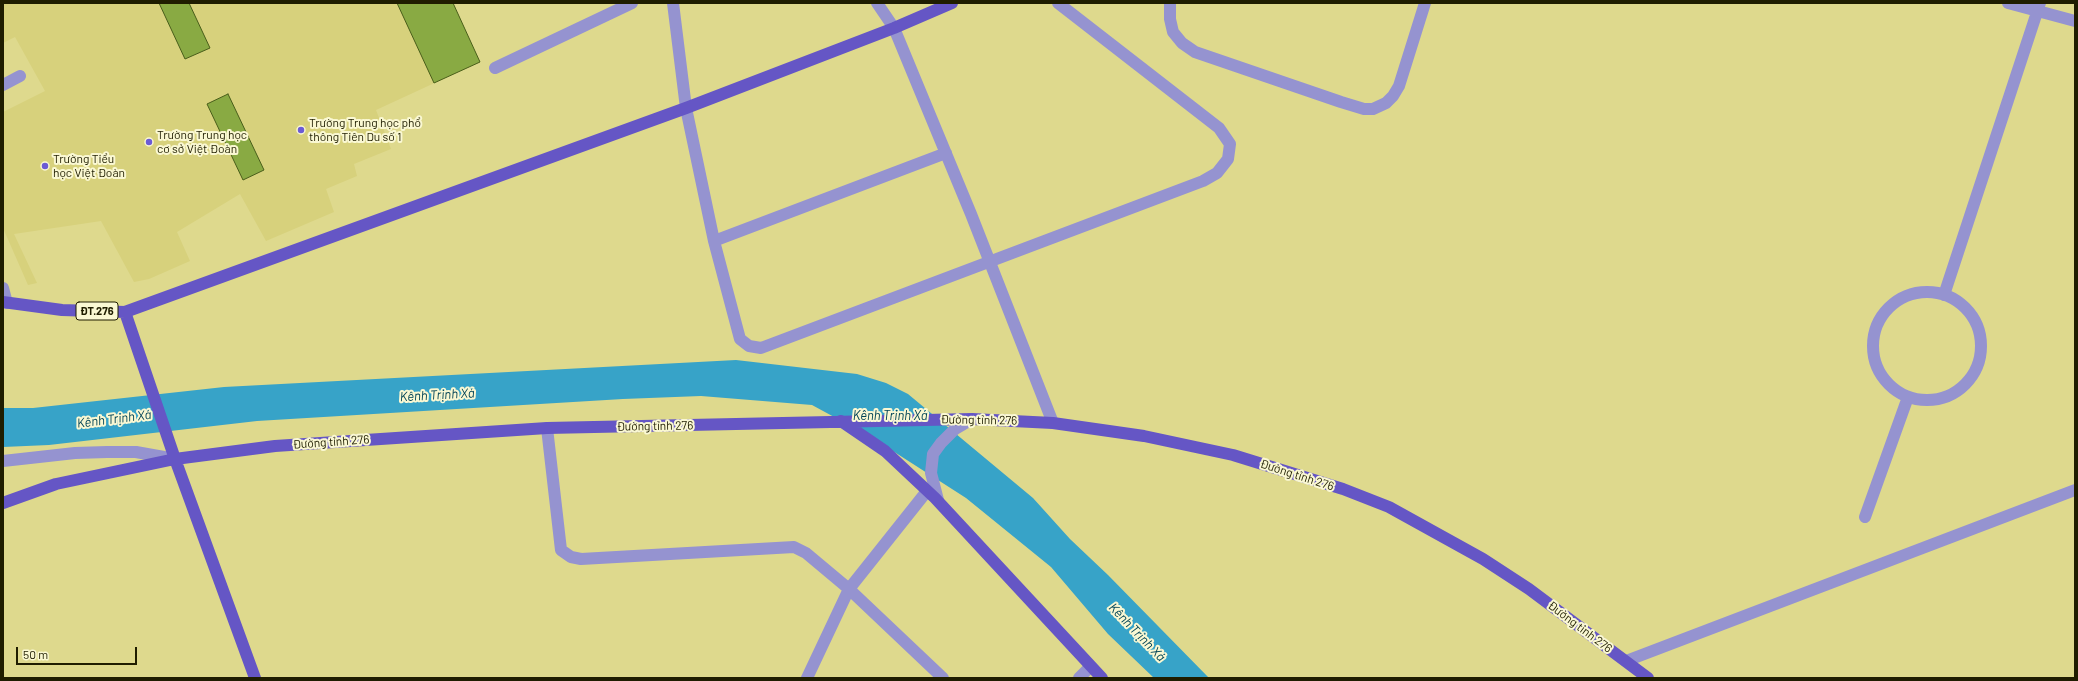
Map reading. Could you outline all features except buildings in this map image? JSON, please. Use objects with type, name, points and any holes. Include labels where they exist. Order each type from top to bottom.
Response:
[{"type":"main road","points":[[125,312],[686,108],[894,28],[952,3]]},
{"type":"main road","name":"ĐT.276","points":[[5,302],[62,310],[125,312],[145,375],[165,427],[175,459]]},
{"type":"main road","name":"Đường tỉnh 276","points":[[3,502],[56,484],[175,459],[275,446],[547,428],[972,419],[1052,423],[1144,436],[1233,455],[1336,487],[1389,506],[1432,529],[1509,576],[1568,616],[1648,678]]},
{"type":"main road","points":[[841,421],[885,451],[939,502],[1090,667],[1102,678]]},
{"type":"main road","points":[[175,459],[255,678]]},
{"type":"street","points":[[495,68],[632,3]]},
{"type":"street","points":[[673,3],[686,108],[714,241],[740,339],[749,346],[761,348],[1203,181],[1217,173],[1228,159],[1230,144],[1219,128],[1058,3]]},
{"type":"street","points":[[877,3],[894,28],[990,262],[1052,423]]},
{"type":"street","points":[[1170,3],[1170,19],[1173,32],[1182,43],[1195,52],[1364,109],[1373,109],[1386,104],[1393,96],[1398,86],[1425,3]]},
{"type":"street","points":[[2008,3],[2038,7],[2075,21]]},
{"type":"street","points":[[1944,295],[2038,7]]},
{"type":"street","points":[[3,85],[20,76]]},
{"type":"street","points":[[714,241],[946,153]]},
{"type":"street","points":[[3,288],[5,302]]},
{"type":"street","points":[[1926,292],[1944,295],[1959,303],[1971,315],[1978,330],[1981,347],[1978,364],[1970,379],[1957,391],[1942,398],[1925,400],[1908,397],[1892,388],[1880,374],[1874,356],[1873,338],[1880,320],[1891,306],[1907,296],[1926,292]]},
{"type":"street","points":[[1865,516],[1908,397]]},
{"type":"street","points":[[939,502],[931,473],[933,454],[955,429],[972,419]]},
{"type":"street","points":[[547,428],[561,550],[571,557],[581,558],[794,547],[806,553],[850,589],[943,678]]},
{"type":"street","points":[[3,461],[75,453],[107,452],[136,452],[175,459]]},
{"type":"street","points":[[1626,661],[2075,490]]},
{"type":"street","points":[[807,678],[850,589],[927,491]]},
{"type":"street","points":[[1079,678],[1090,667]]},
{"type":"shaded area","points":[[3,3],[453,3],[480,62],[376,110],[391,149],[354,164],[357,176],[326,189],[334,212],[266,241],[240,194],[177,232],[190,261],[149,279],[134,282],[101,221],[14,234],[37,283],[28,285],[3,228],[3,112],[45,91],[15,37],[3,43]]},
{"type":"water","name":"Kênh Trịnh Xá","points":[[736,360],[857,374],[886,383],[908,394],[1033,498],[1070,539],[1108,575],[1209,678],[1154,678],[1108,634],[1051,567],[966,498],[871,437],[812,405],[701,396],[623,399],[257,421],[49,445],[3,447],[3,408],[33,408],[224,387]]},
{"type":"place","name":"Trường Trung học phổ thông Tiên Du số 1","points":[[301,130]]},
{"type":"place","name":"Trường Trung học cơ sở Việt Đoàn","points":[[149,142]]},
{"type":"place","name":"Trường Tiểu học Việt Đoàn","points":[[45,166]]}]
